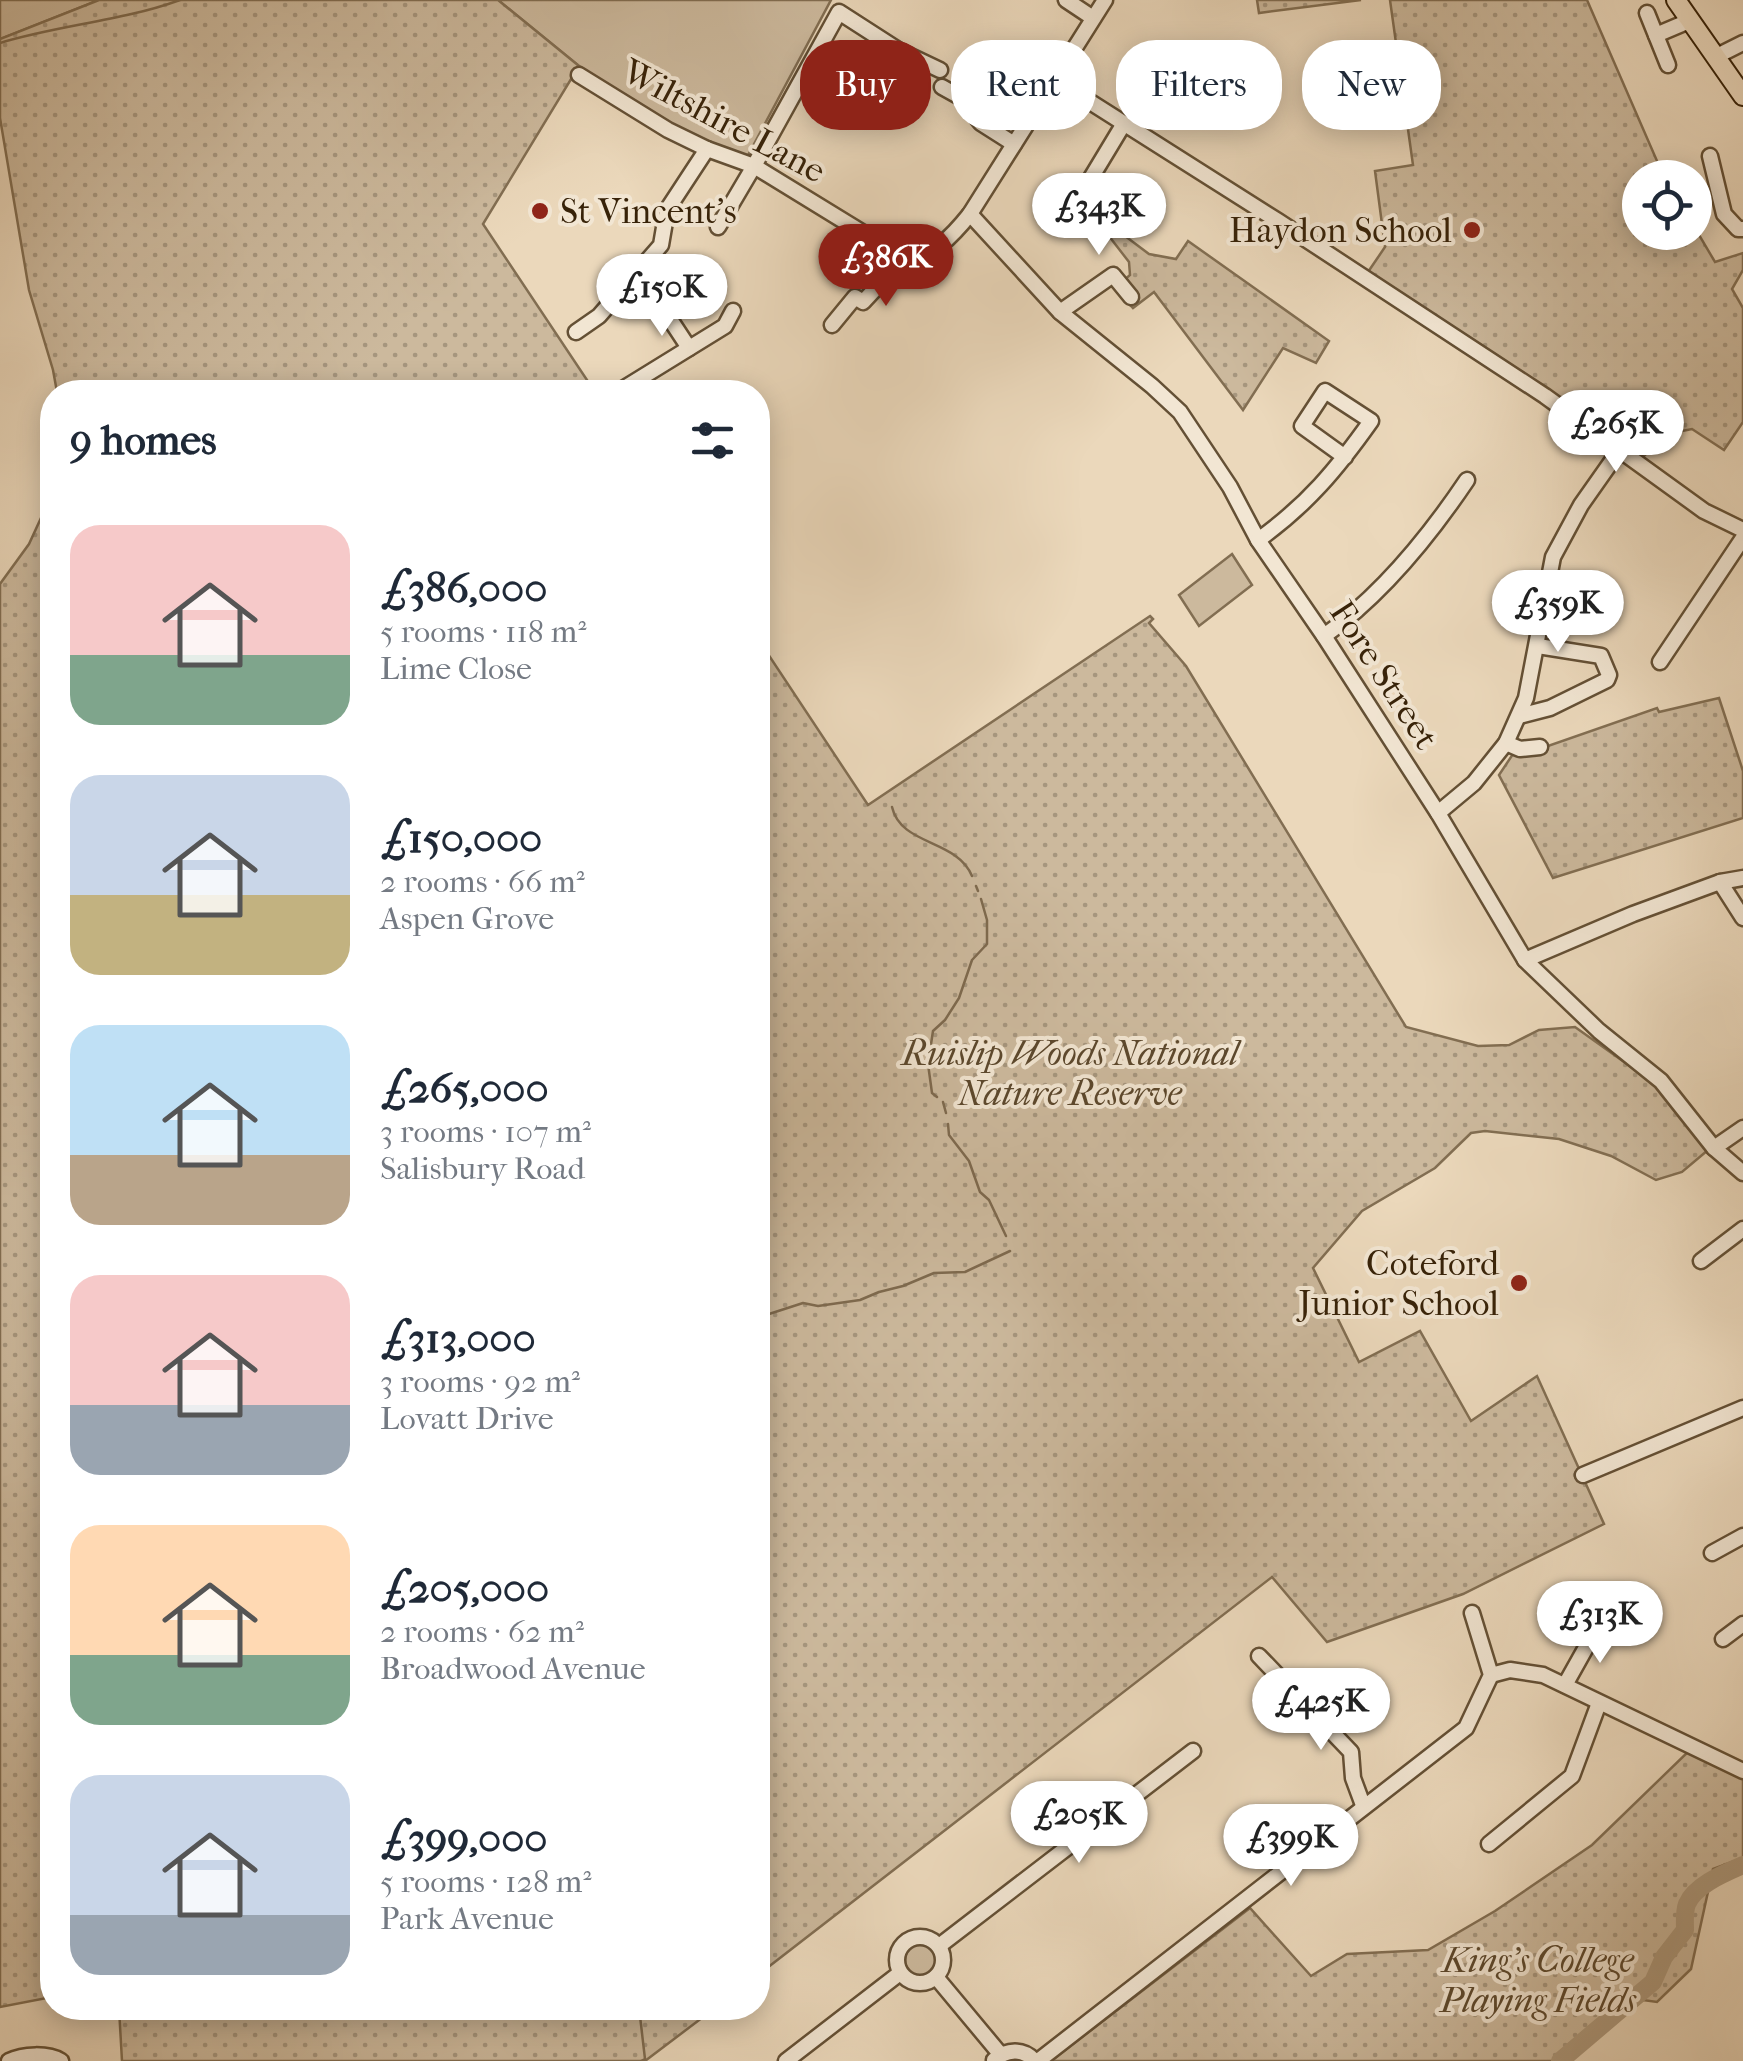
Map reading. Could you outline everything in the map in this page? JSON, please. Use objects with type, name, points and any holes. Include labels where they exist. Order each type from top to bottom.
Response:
[{"type":"main road","points":[[1676,0],[1743,96]]},
{"type":"street","points":[[1066,0],[1092,18]]},
{"type":"street","points":[[1078,40],[1105,0]]},
{"type":"street","points":[[823,40],[838,12],[882,40]]},
{"type":"street","points":[[1647,14],[1668,66]]},
{"type":"street","points":[[1656,35],[1689,20]]},
{"type":"street","points":[[1714,57],[1743,43]]},
{"type":"street","points":[[931,66],[940,70]]},
{"type":"street","name":"Wiltshire Lane","points":[[580,75],[668,130],[754,166],[904,258]]},
{"type":"street","points":[[718,226],[800,82]]},
{"type":"street","points":[[942,87],[960,96],[982,123],[1014,144]]},
{"type":"street","points":[[832,325],[855,297],[864,302],[904,258],[927,254],[958,230],[1023,130]]},
{"type":"street","points":[[1088,183],[1120,130]]},
{"type":"street","points":[[1131,130],[1545,396],[1704,511],[1743,530]]},
{"type":"street","points":[[576,332],[599,316],[661,245],[667,210],[708,149]]},
{"type":"street","points":[[1710,156],[1724,214],[1738,230],[1743,229]]},
{"type":"street","name":"Fore Street","points":[[970,214],[1060,312],[1180,412],[1230,487],[1258,540],[1438,813],[1525,960],[1599,1031],[1661,1081],[1714,1148],[1743,1174]]},
{"type":"street","points":[[1060,312],[1114,275],[1131,297]]},
{"type":"street","points":[[631,282],[660,304],[689,348]]},
{"type":"street","points":[[637,380],[725,326],[733,311]]},
{"type":"street","points":[[1258,540],[1322,486],[1345,458],[1371,421],[1325,391],[1302,426],[1345,458]]},
{"type":"street","points":[[1438,813],[1474,783],[1506,743],[1526,698],[1553,557],[1581,505],[1619,451]]},
{"type":"street","points":[[1324,636],[1350,617],[1402,564],[1467,480]]},
{"type":"street","points":[[1660,662],[1743,538]]},
{"type":"street","points":[[1519,716],[1550,708],[1607,680],[1601,656],[1538,646]]},
{"type":"street","points":[[1506,743],[1520,749],[1540,747]]},
{"type":"street","points":[[1525,960],[1632,914],[1720,882],[1743,878]]},
{"type":"street","points":[[1720,882],[1743,918]]},
{"type":"street","points":[[1714,1148],[1743,1128]]},
{"type":"street","points":[[1700,1260],[1743,1230]]},
{"type":"street","points":[[1582,1475],[1743,1408]]},
{"type":"street","points":[[1712,1553],[1743,1536]]},
{"type":"street","points":[[936,1977],[997,2058],[1016,2051],[1036,2061],[1466,1728],[1491,1675],[1472,1613]]},
{"type":"street","points":[[1723,1639],[1743,1624]]},
{"type":"street","points":[[1565,1685],[1598,1626]]},
{"type":"street","points":[[1260,1656],[1351,1752],[1353,1778],[1363,1806]]},
{"type":"street","points":[[1491,1675],[1510,1670],[1542,1675],[1743,1771]]},
{"type":"street","points":[[1489,1844],[1572,1776],[1599,1702]]},
{"type":"street","points":[[939,1946],[1193,1752]]},
{"type":"street","points":[[923,1937],[939,1946],[943,1963],[930,1982],[913,1982],[900,1973],[897,1955],[907,1941],[923,1937]]},
{"type":"street","points":[[786,2061],[900,1973]]},
{"type":"street","points":[[9,2061],[48,2056],[61,2060]]},
{"type":"green space","points":[[0,0],[99,0],[0,39]]},
{"type":"green space","points":[[99,0],[498,0],[579,66],[483,224],[587,380],[55,380],[29,290],[0,118],[0,39]]},
{"type":"green space","points":[[498,0],[831,0],[810,40],[800,40],[800,58],[746,159],[702,146],[579,66]]},
{"type":"green space","points":[[1257,0],[1361,0],[1259,13]]},
{"type":"green space","name":"Haydon School","points":[[1390,0],[1587,0],[1657,160],[1622,160],[1622,250],[1708,250],[1715,262],[1743,253],[1743,270],[1732,289],[1743,308],[1743,422],[1724,450],[1692,429],[1667,434],[1643,457],[1368,272],[1385,247],[1375,171],[1413,165],[1408,130],[1441,130],[1441,40],[1396,40]]},
{"type":"green space","points":[[1068,177],[1126,213],[1117,230],[1149,254],[1176,259],[1188,241],[1329,341],[1316,363],[1283,348],[1243,410],[1154,292],[1133,308],[1115,288],[1130,275],[1129,262],[1078,196],[1061,187]]},
{"type":"green space","points":[[40,520],[40,1999],[0,2007],[0,584],[29,544]]},
{"type":"green space","points":[[1232,554],[1252,585],[1199,626],[1179,595]]},
{"type":"green space","name":"Ruislip Woods National Nature Reserve","points":[[1150,616],[1153,619],[1149,623],[1186,666],[1406,1027],[1478,1046],[1509,1045],[1539,1030],[1575,1027],[1655,1084],[1708,1150],[1682,1172],[1656,1180],[1611,1156],[1559,1139],[1471,1133],[1435,1168],[1362,1211],[1313,1268],[1359,1362],[1420,1331],[1471,1421],[1537,1376],[1604,1524],[1463,1594],[1327,1642],[1272,1577],[770,1966],[770,657],[868,805]]},
{"type":"green space","points":[[1719,698],[1743,771],[1743,818],[1553,878],[1499,775],[1515,751],[1528,753],[1657,708],[1659,712]]},
{"type":"green space","name":"King's College Playing Fields","points":[[1693,1747],[1743,1771],[1743,1858],[1713,1869],[1691,1969],[1657,2002],[1643,2000],[1569,2061],[1051,2061],[1250,1908],[1311,1976],[1347,1954],[1428,1950],[1495,1911],[1592,1845]]},
{"type":"green space","points":[[921,1944],[932,1949],[937,1960],[932,1971],[921,1976],[910,1971],[905,1960],[910,1949]]},
{"type":"green space","points":[[120,2020],[699,2020],[645,2061],[122,2061]]},
{"type":"waterway","points":[[0,43],[180,0]]},
{"type":"waterway","points":[[892,807],[906,829],[954,855],[972,876]]},
{"type":"waterway","points":[[976,886],[978,891]]},
{"type":"waterway","points":[[937,1097],[932,1093],[928,1064],[933,1031],[959,998],[972,960],[987,944],[987,920],[981,899]]},
{"type":"waterway","points":[[943,1102],[946,1113]]},
{"type":"waterway","points":[[948,1124],[949,1135],[969,1161],[980,1192],[989,1200],[1006,1236]]},
{"type":"waterway","points":[[770,1314],[803,1303],[818,1306],[860,1300],[934,1273],[965,1272],[1010,1251]]},
{"type":"waterway","points":[[1560,2061],[1653,1982],[1664,1957],[1685,1930],[1686,1907],[1691,1897],[1711,1880],[1743,1865]]},
{"type":"waterway","points":[[640,2020],[645,2059],[641,2061]]},
{"type":"place","name":"St Vincent's","points":[[540,211]]},
{"type":"place","name":"Haydon School","points":[[1472,230]]},
{"type":"place","name":"Coteford Junior School","points":[[1519,1283]]}]
